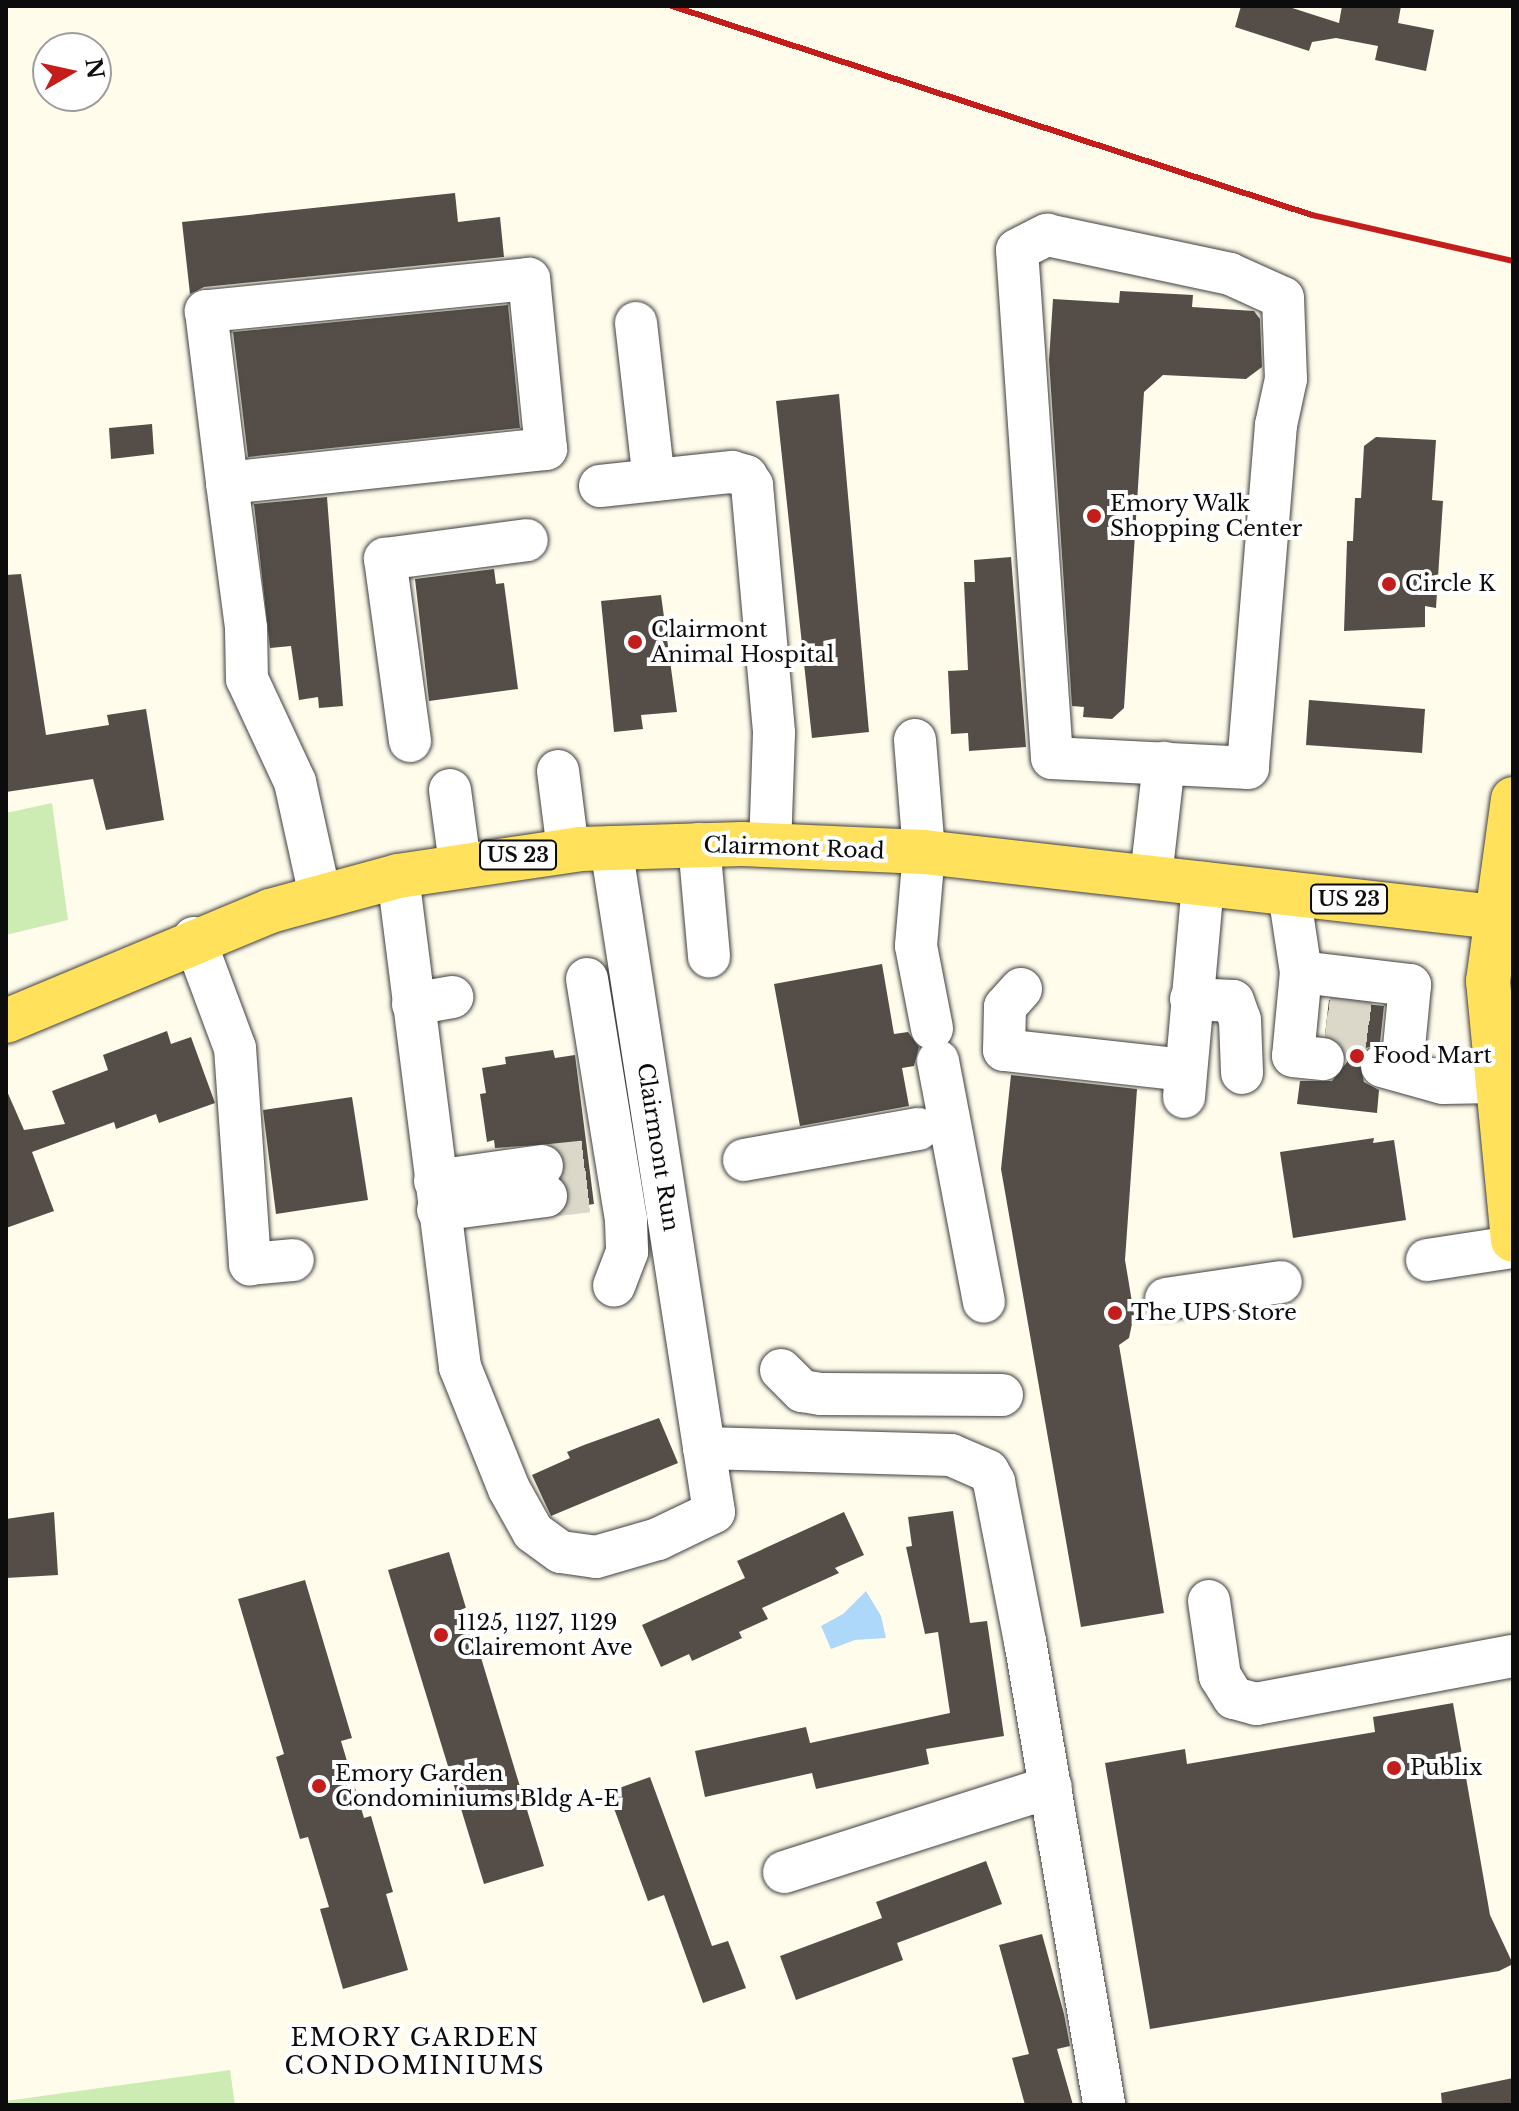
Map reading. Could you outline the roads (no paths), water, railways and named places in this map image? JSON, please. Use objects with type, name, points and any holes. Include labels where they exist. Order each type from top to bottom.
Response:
[{"type":"main road","points":[[1513,799],[1503,918],[1488,1008],[1513,1240]]},
{"type":"main road","name":"Clairmont Road","points":[[6,1021],[194,938],[320,896],[460,864],[611,847],[770,845],[924,852],[1503,918]]},
{"type":"street","points":[[1047,235],[1230,274],[1283,298],[1286,379],[1276,425],[1248,768],[1164,763],[1052,758],[1017,250],[1047,235]]},
{"type":"street","points":[[227,483],[546,449],[529,279],[206,311],[247,679],[295,782],[320,896]]},
{"type":"street","points":[[636,323],[654,480]]},
{"type":"street","points":[[600,486],[738,472],[752,485],[774,733],[770,845]]},
{"type":"street","points":[[410,741],[385,559],[527,540]]},
{"type":"street","points":[[915,740],[924,852],[916,946],[984,1302]]},
{"type":"street","points":[[1151,877],[1164,763]]},
{"type":"street","points":[[558,771],[568,850]]},
{"type":"street","points":[[450,790],[460,864]]},
{"type":"street","points":[[699,844],[709,957]]},
{"type":"street","name":"Clairmont Run","points":[[433,1216],[469,1316],[467,1391],[509,1489],[533,1532],[553,1548],[579,1557],[616,1554],[714,1512],[611,847]]},
{"type":"street","points":[[398,876],[418,1016],[433,1216],[544,1181]]},
{"type":"street","points":[[1021,989],[1005,1007],[1004,1050],[1185,1084],[1203,883]]},
{"type":"street","points":[[1289,893],[1312,1014],[1410,985],[1395,1035],[1443,1083],[1497,1082]]},
{"type":"street","points":[[194,938],[235,1048],[250,1264],[293,1260]]},
{"type":"street","points":[[587,979],[605,1179],[627,1252],[614,1286]]},
{"type":"street","points":[[1191,999],[1233,1001],[1240,1020],[1242,1073]]},
{"type":"street","points":[[744,1160],[918,1129]]},
{"type":"street","points":[[1427,1260],[1513,1247]]},
{"type":"street","points":[[1166,1299],[1281,1282]]},
{"type":"street","points":[[781,1370],[802,1391],[821,1394],[1002,1395]]},
{"type":"street","points":[[704,1448],[951,1455],[988,1471],[994,1482],[1051,1787],[1104,2105]]},
{"type":"street","points":[[1209,1601],[1220,1676],[1234,1698],[1256,1704],[1513,1656]]},
{"type":"street","points":[[784,1872],[1051,1787]]},
{"type":"water","points":[[866,1591],[881,1616],[886,1638],[855,1640],[831,1649],[821,1626],[843,1614]]},
{"type":"tunnel","points":[[1330,997],[1390,1004]]},
{"type":"tunnel","points":[[1325,1035],[1385,1042]]},
{"type":"tunnel","points":[[542,1166],[588,1161]]},
{"type":"tunnel","points":[[546,1196],[592,1191]]},
{"type":"railway","points":[[672,6],[1312,215],[1513,261]]},
{"type":"place","name":"Emory Walk Shopping Center","points":[[1094,516]]},
{"type":"place","name":"Circle K","points":[[1389,584]]},
{"type":"place","name":"Clairmont Animal Hospital","points":[[635,642]]},
{"type":"place","name":"Food Mart","points":[[1357,1056]]},
{"type":"place","name":"The UPS Store","points":[[1115,1313]]},
{"type":"place","name":"1125, 1127, 1129 Clairemont Ave","points":[[441,1635]]},
{"type":"place","name":"Publix","points":[[1394,1768]]},
{"type":"place","name":"Emory Garden Condominiums Bldg A-E","points":[[319,1786]]},
{"type":"district","name":"EMORY GARDEN CONDOMINIUMS","points":[[415,2052]]}]
